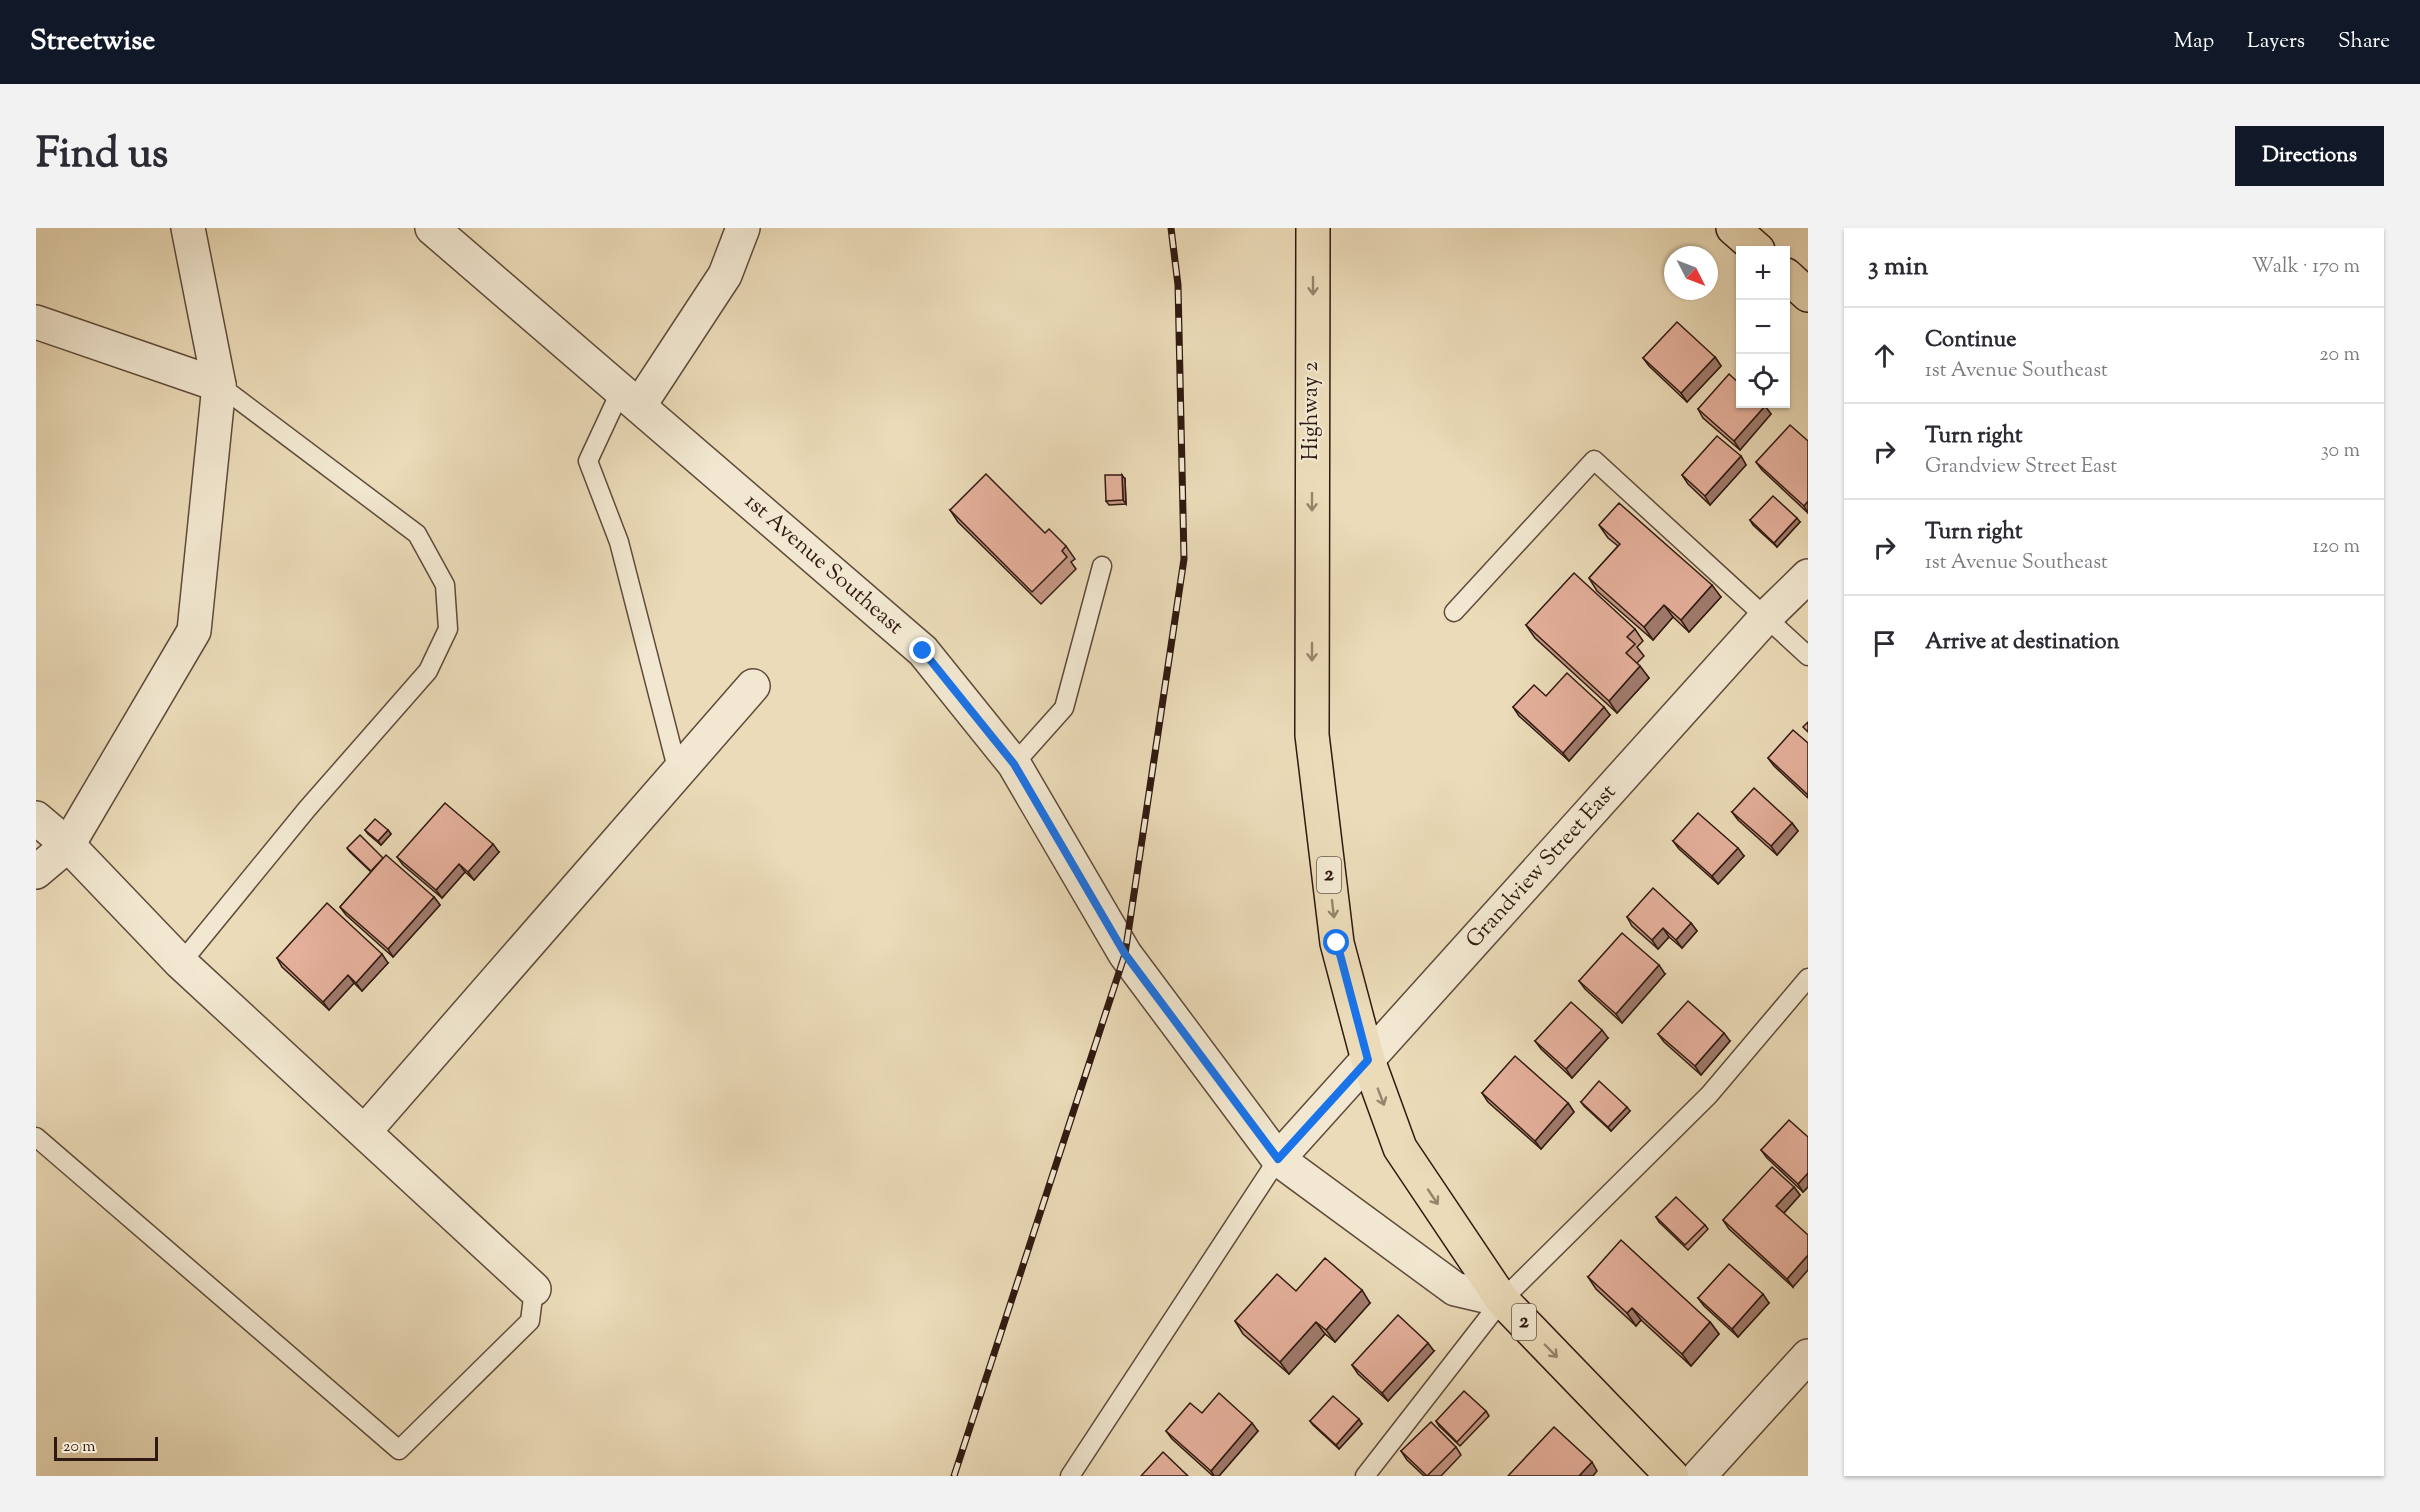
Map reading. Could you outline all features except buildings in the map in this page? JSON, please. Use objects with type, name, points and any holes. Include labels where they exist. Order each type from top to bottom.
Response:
[{"type":"main road","name":"Highway 2","points":[[1313,228],[1312,735],[1337,943],[1368,1060]]},
{"type":"main road","points":[[1733,228],[1753,246]]},
{"type":"main road","points":[[1790,279],[1808,295]]},
{"type":"main road","name":"2","points":[[1368,1060],[1400,1148],[1502,1300],[1672,1476]]},
{"type":"street","name":"1st Avenue Southeast","points":[[432,228],[923,651],[1014,764],[1125,954],[1278,1159],[1455,1288],[1502,1300]]},
{"type":"street","points":[[630,398],[725,274],[743,228]]},
{"type":"street","points":[[36,872],[68,845],[195,631],[219,385],[189,229]]},
{"type":"street","points":[[36,322],[219,385]]},
{"type":"street","name":"Grandview Street East","points":[[1278,1159],[1766,617],[1808,576]]},
{"type":"street","points":[[365,1131],[753,686]]},
{"type":"street","points":[[36,818],[68,845],[182,963],[534,1289]]},
{"type":"street","points":[[1699,1476],[1808,1356]]},
{"type":"lane","points":[[182,963],[307,809],[428,671],[448,629],[445,585],[417,534],[219,385]]},
{"type":"lane","points":[[630,398],[588,461],[619,542],[678,772]]},
{"type":"lane","points":[[1454,612],[1594,460],[1808,656]]},
{"type":"lane","points":[[1014,764],[1064,708],[1102,566]]},
{"type":"lane","points":[[1365,1476],[1502,1300],[1709,1095],[1808,978]]},
{"type":"lane","points":[[36,1137],[399,1450],[530,1321],[534,1289]]},
{"type":"lane","points":[[1070,1476],[1278,1159]]},
{"type":"railway","points":[[954,1476],[1125,954],[1184,559],[1178,285],[1171,228]]},
{"type":"route","points":[[923,651],[1014,764],[1125,954],[1278,1159],[1368,1060],[1337,943]]}]
